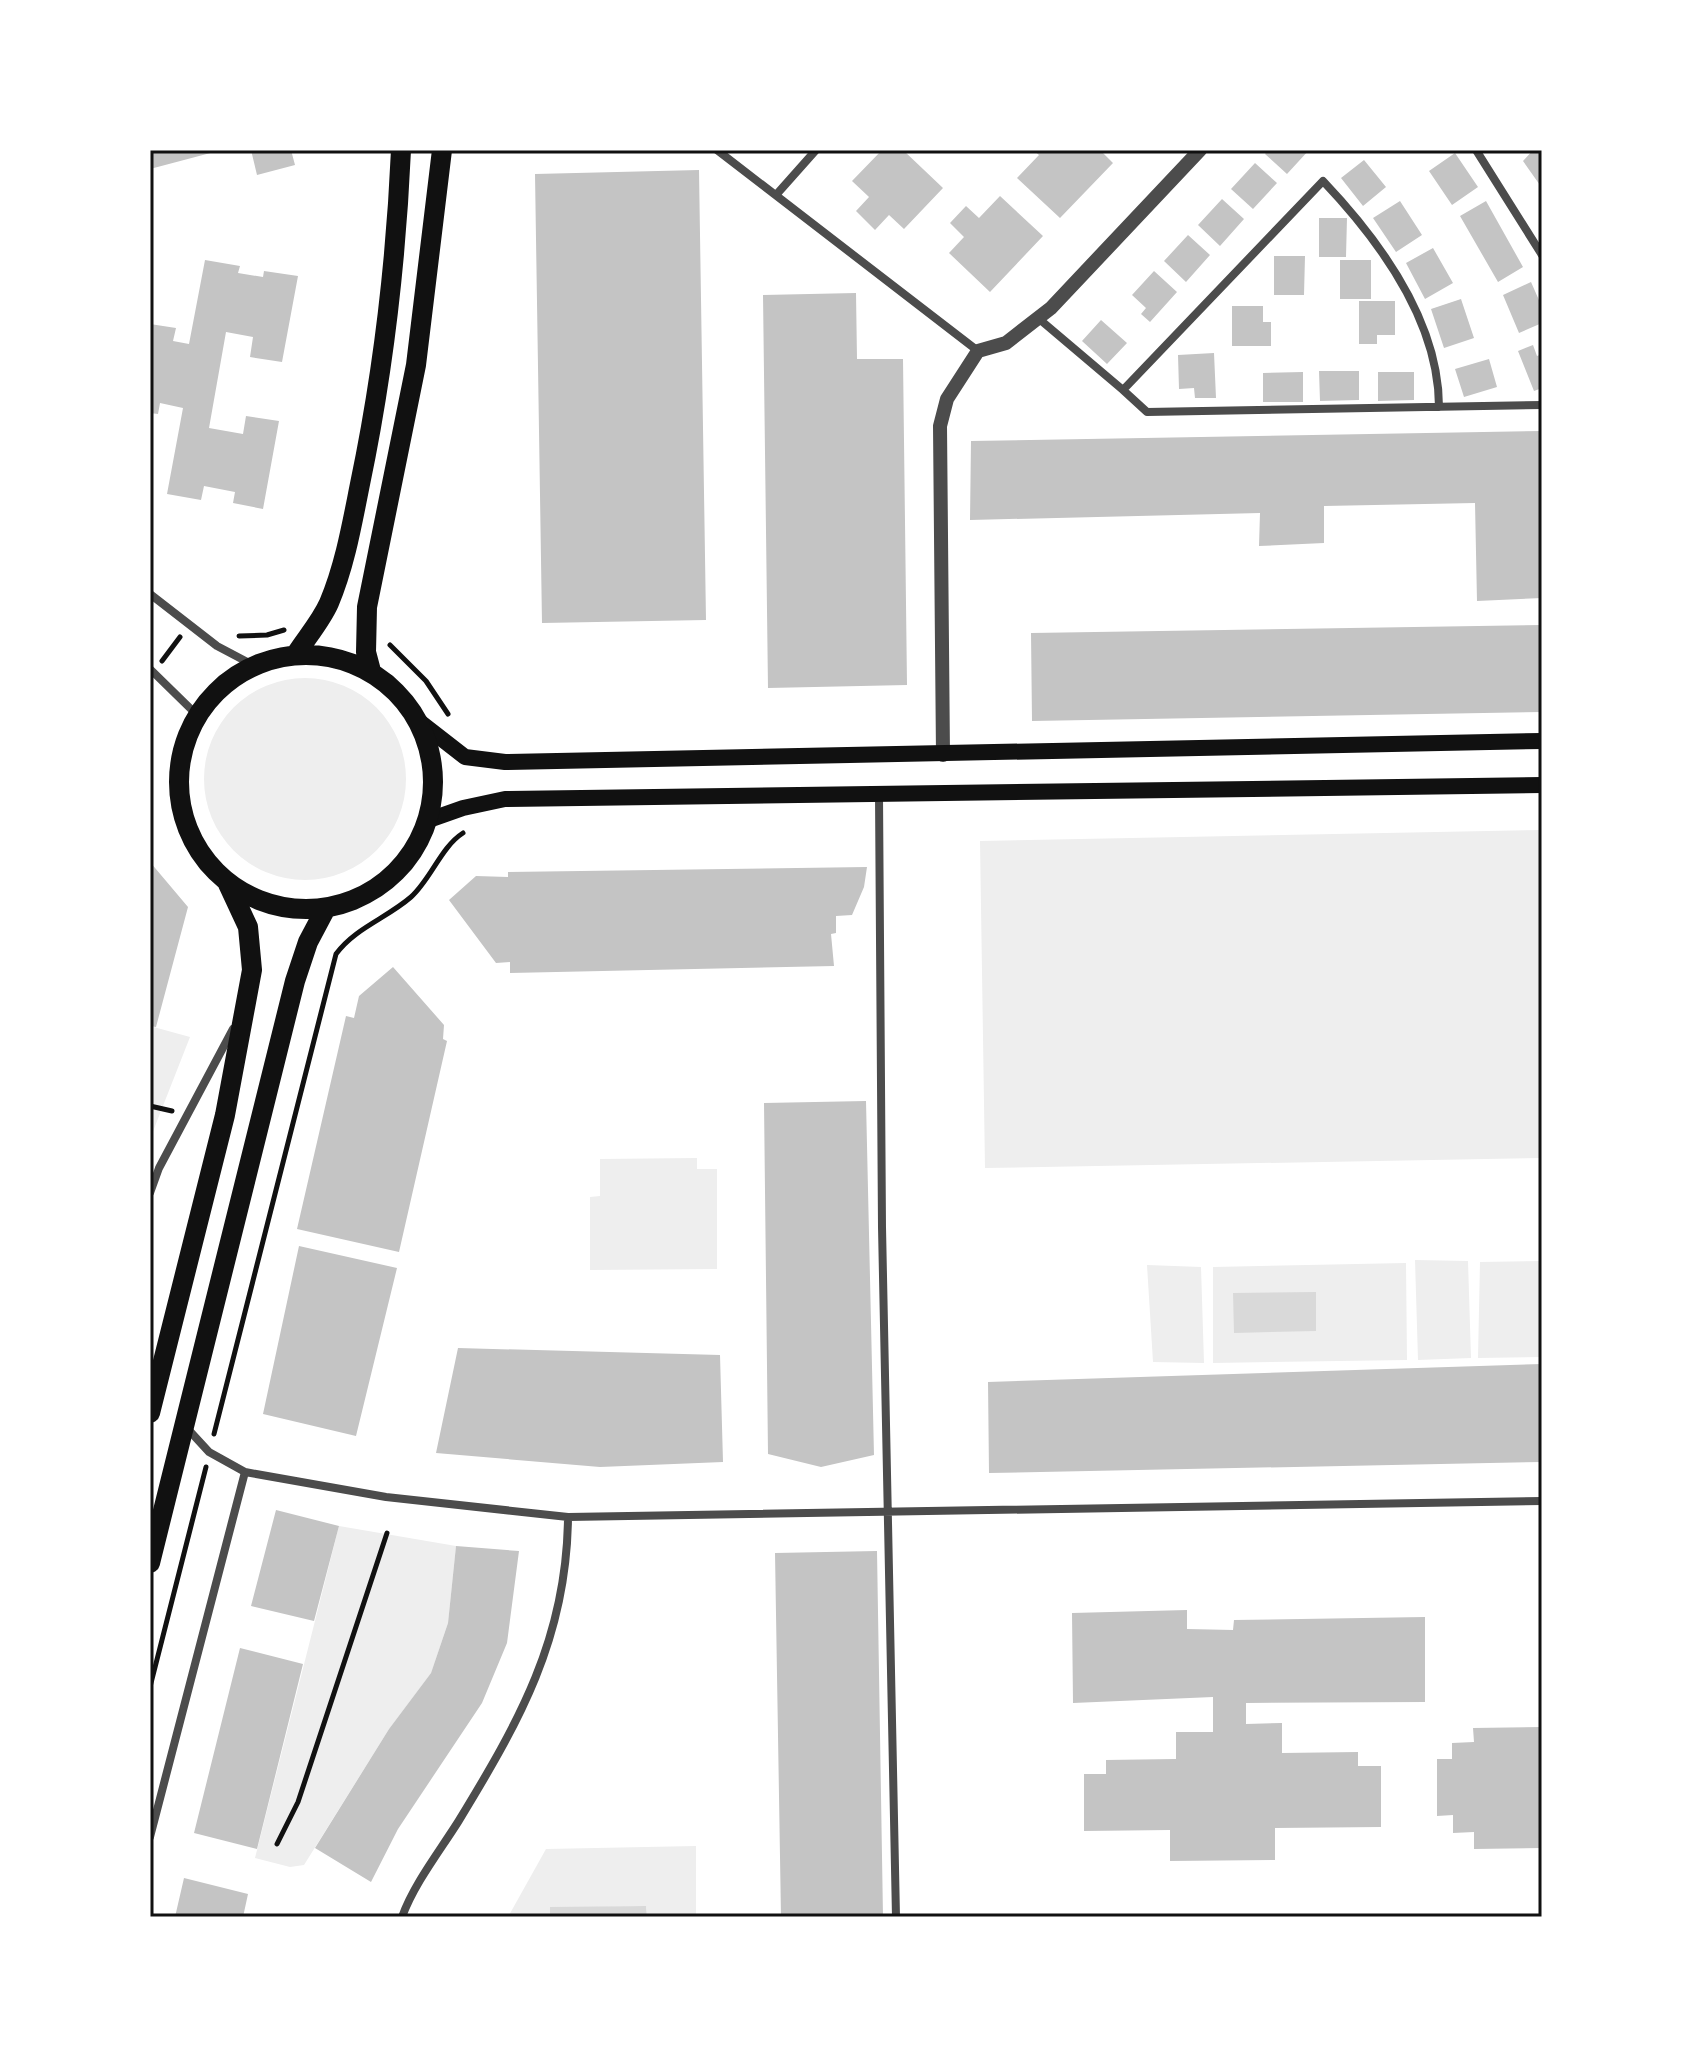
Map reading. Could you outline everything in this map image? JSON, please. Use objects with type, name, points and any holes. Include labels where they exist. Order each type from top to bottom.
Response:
[{"type":"main road","points":[[296,654],[328,606],[341,570],[367,451],[397,229],[401,150]]},
{"type":"main road","points":[[371,671],[366,652],[367,607],[416,365],[442,150]]},
{"type":"main road","points":[[150,1413],[225,1115],[241,1014],[252,970],[248,927],[228,884],[192,841],[183,819],[178,775],[181,751],[197,715],[216,690],[253,665],[296,654],[330,656],[371,671],[393,687],[420,722],[465,757],[494,762],[1542,741]]},
{"type":"main road","points":[[228,884],[268,904],[294,910],[326,908],[368,893],[392,877],[419,841],[429,820],[433,765],[420,722]]},
{"type":"main road","points":[[429,820],[463,808],[505,799],[1542,785]]},
{"type":"main road","points":[[150,1563],[295,981],[308,942],[326,908]]},
{"type":"street","points":[[717,150],[978,351]]},
{"type":"street","points":[[776,195],[816,150]]},
{"type":"street","points":[[943,755],[940,426],[947,399],[978,351],[1006,343],[1038,318],[1200,150]]},
{"type":"street","points":[[1476,150],[1542,255]]},
{"type":"street","points":[[1123,390],[1323,181],[1361,221],[1396,276],[1428,339],[1439,377],[1439,407]]},
{"type":"street","points":[[1038,318],[1147,412],[1542,405]]},
{"type":"street","points":[[150,594],[217,646],[253,665]]},
{"type":"street","points":[[152,670],[197,715]]},
{"type":"street","points":[[879,795],[882,1227],[891,1512],[896,1917]]},
{"type":"street","points":[[150,1193],[159,1168],[241,1014]]},
{"type":"street","points":[[185,1426],[209,1452],[245,1472],[386,1497],[568,1517],[1542,1501]]},
{"type":"street","points":[[150,1837],[245,1472]]},
{"type":"street","points":[[402,1917],[500,1752],[540,1672],[568,1565],[568,1517]]},
{"type":"path","points":[[152,670],[189,624]]},
{"type":"path","points":[[233,635],[267,635],[291,626]]},
{"type":"path","points":[[384,633],[395,652],[426,681],[451,718]]},
{"type":"path","points":[[150,1687],[336,954],[348,937],[377,923],[414,895],[458,835],[470,829]]},
{"type":"path","points":[[277,1844],[298,1802],[387,1533]]},
{"type":"shaded area","points":[[305,678],[343,686],[361,695],[376,708],[389,723],[398,741],[406,779],[398,817],[389,835],[376,850],[361,863],[343,872],[305,880],[267,872],[249,863],[234,850],[221,835],[212,817],[204,779],[212,741],[221,723],[234,708],[249,695],[267,686]]},
{"type":"shaded area","points":[[1542,830],[1542,1158],[985,1168],[980,841]]},
{"type":"shaded area","points":[[150,1026],[190,1037],[150,1139]]},
{"type":"shaded area","points":[[697,1158],[697,1169],[717,1169],[717,1269],[590,1270],[590,1197],[600,1196],[600,1159]]},
{"type":"shaded area","points":[[1415,1260],[1468,1261],[1471,1358],[1418,1360]]},
{"type":"shaded area","points":[[1542,1261],[1542,1357],[1478,1358],[1480,1262]]},
{"type":"shaded area","points":[[1406,1263],[1407,1360],[1213,1363],[1213,1267]]},
{"type":"shaded area","points":[[1147,1265],[1201,1267],[1204,1363],[1153,1362]]},
{"type":"shaded area","points":[[1316,1292],[1316,1331],[1234,1333],[1233,1293]]},
{"type":"shaded area","points":[[339,1526],[456,1546],[448,1623],[431,1673],[389,1729],[304,1865],[290,1867],[255,1858]]},
{"type":"shaded area","points":[[696,1846],[696,1917],[647,1917],[646,1906],[550,1908],[550,1917],[508,1917],[546,1849]]},
{"type":"shaded area","points":[[646,1906],[647,1917],[550,1917],[550,1907]]},
{"type":"building","points":[[150,150],[218,150],[218,151],[150,169]]},
{"type":"building","points":[[251,150],[291,150],[295,165],[257,175]]},
{"type":"building","points":[[882,150],[903,150],[943,188],[904,229],[889,215],[875,230],[856,211],[869,197],[852,181]]},
{"type":"building","points":[[1033,150],[1100,150],[1113,163],[1060,218],[1017,178],[1039,155]]},
{"type":"building","points":[[1268,150],[1309,150],[1287,174],[1265,154]]},
{"type":"building","points":[[1533,150],[1542,150],[1542,188],[1523,161]]},
{"type":"building","points":[[1455,153],[1478,187],[1452,205],[1429,171]]},
{"type":"building","points":[[1364,160],[1386,187],[1363,206],[1341,178]]},
{"type":"building","points":[[1255,163],[1277,183],[1253,209],[1231,189]]},
{"type":"building","points":[[699,170],[706,620],[542,623],[535,174]]},
{"type":"building","points":[[1000,196],[1043,236],[990,292],[949,253],[964,237],[950,223],[966,206],[979,218]]},
{"type":"building","points":[[1222,199],[1244,219],[1220,246],[1198,225]]},
{"type":"building","points":[[1400,201],[1422,235],[1396,252],[1373,218]]},
{"type":"building","points":[[1486,201],[1523,267],[1498,282],[1460,216]]},
{"type":"building","points":[[1319,218],[1347,218],[1346,257],[1319,257]]},
{"type":"building","points":[[1188,235],[1210,255],[1186,282],[1164,261]]},
{"type":"building","points":[[1433,248],[1453,283],[1425,299],[1406,263]]},
{"type":"building","points":[[1274,256],[1305,256],[1304,295],[1274,295]]},
{"type":"building","points":[[205,260],[240,266],[238,273],[263,277],[264,271],[298,276],[282,362],[250,357],[253,337],[226,332],[209,428],[243,434],[246,416],[279,421],[263,509],[233,503],[235,492],[204,486],[201,500],[167,494],[183,408],[160,403],[158,414],[150,413],[150,324],[176,328],[173,341],[189,344]]},
{"type":"building","points":[[1340,260],[1371,260],[1371,299],[1340,299]]},
{"type":"building","points":[[1154,271],[1177,292],[1150,322],[1141,314],[1146,308],[1132,295]]},
{"type":"building","points":[[1531,282],[1542,307],[1542,323],[1519,333],[1503,295]]},
{"type":"building","points":[[856,293],[857,359],[903,359],[907,685],[768,688],[763,295]]},
{"type":"building","points":[[1461,299],[1474,338],[1444,348],[1431,309]]},
{"type":"building","points":[[1359,301],[1395,301],[1395,335],[1377,335],[1377,344],[1359,344]]},
{"type":"building","points":[[1232,306],[1263,306],[1263,322],[1271,322],[1271,346],[1232,346]]},
{"type":"building","points":[[1101,320],[1127,343],[1107,364],[1082,341]]},
{"type":"building","points":[[1533,345],[1537,356],[1542,354],[1542,388],[1534,391],[1518,351]]},
{"type":"building","points":[[1214,353],[1216,398],[1195,398],[1194,388],[1179,389],[1178,355]]},
{"type":"building","points":[[1489,359],[1497,387],[1464,397],[1455,369]]},
{"type":"building","points":[[1319,371],[1359,371],[1359,400],[1320,401]]},
{"type":"building","points":[[1303,372],[1303,402],[1263,402],[1263,373]]},
{"type":"building","points":[[1378,372],[1414,372],[1414,400],[1378,401]]},
{"type":"building","points":[[1542,431],[1542,598],[1477,601],[1475,503],[1324,506],[1324,543],[1259,546],[1260,513],[970,520],[971,441]]},
{"type":"building","points":[[1542,625],[1542,712],[1032,721],[1031,633]]},
{"type":"building","points":[[150,862],[188,907],[156,1027],[150,1026]]},
{"type":"building","points":[[867,867],[864,887],[852,915],[836,916],[836,933],[831,934],[834,966],[510,973],[510,962],[496,963],[449,900],[476,876],[508,877],[508,872]]},
{"type":"building","points":[[393,967],[444,1025],[443,1039],[447,1041],[399,1252],[297,1229],[346,1016],[354,1018],[359,996]]},
{"type":"building","points":[[866,1101],[874,1455],[821,1467],[768,1454],[764,1103]]},
{"type":"building","points":[[299,1246],[397,1268],[356,1436],[263,1414]]},
{"type":"building","points":[[458,1348],[720,1355],[723,1462],[600,1467],[436,1453]]},
{"type":"building","points":[[1542,1364],[1542,1462],[989,1473],[988,1382]]},
{"type":"building","points":[[276,1510],[339,1526],[314,1621],[251,1606]]},
{"type":"building","points":[[456,1546],[519,1551],[507,1643],[482,1703],[398,1829],[371,1882],[315,1848],[389,1729],[431,1673],[448,1623]]},
{"type":"building","points":[[877,1551],[883,1917],[781,1917],[775,1553]]},
{"type":"building","points":[[1187,1610],[1187,1629],[1233,1630],[1234,1620],[1425,1617],[1425,1702],[1246,1703],[1246,1724],[1282,1723],[1282,1753],[1358,1752],[1358,1766],[1381,1766],[1381,1827],[1275,1828],[1275,1860],[1170,1861],[1170,1830],[1084,1831],[1084,1774],[1106,1774],[1106,1760],[1176,1759],[1176,1732],[1213,1732],[1213,1697],[1073,1703],[1072,1613]]},
{"type":"building","points":[[240,1648],[303,1664],[257,1849],[194,1833]]},
{"type":"building","points":[[1542,1727],[1542,1848],[1474,1849],[1474,1832],[1453,1833],[1453,1815],[1437,1816],[1437,1759],[1452,1759],[1452,1743],[1474,1742],[1473,1728]]},
{"type":"building","points":[[184,1878],[248,1894],[243,1917],[175,1917]]}]
